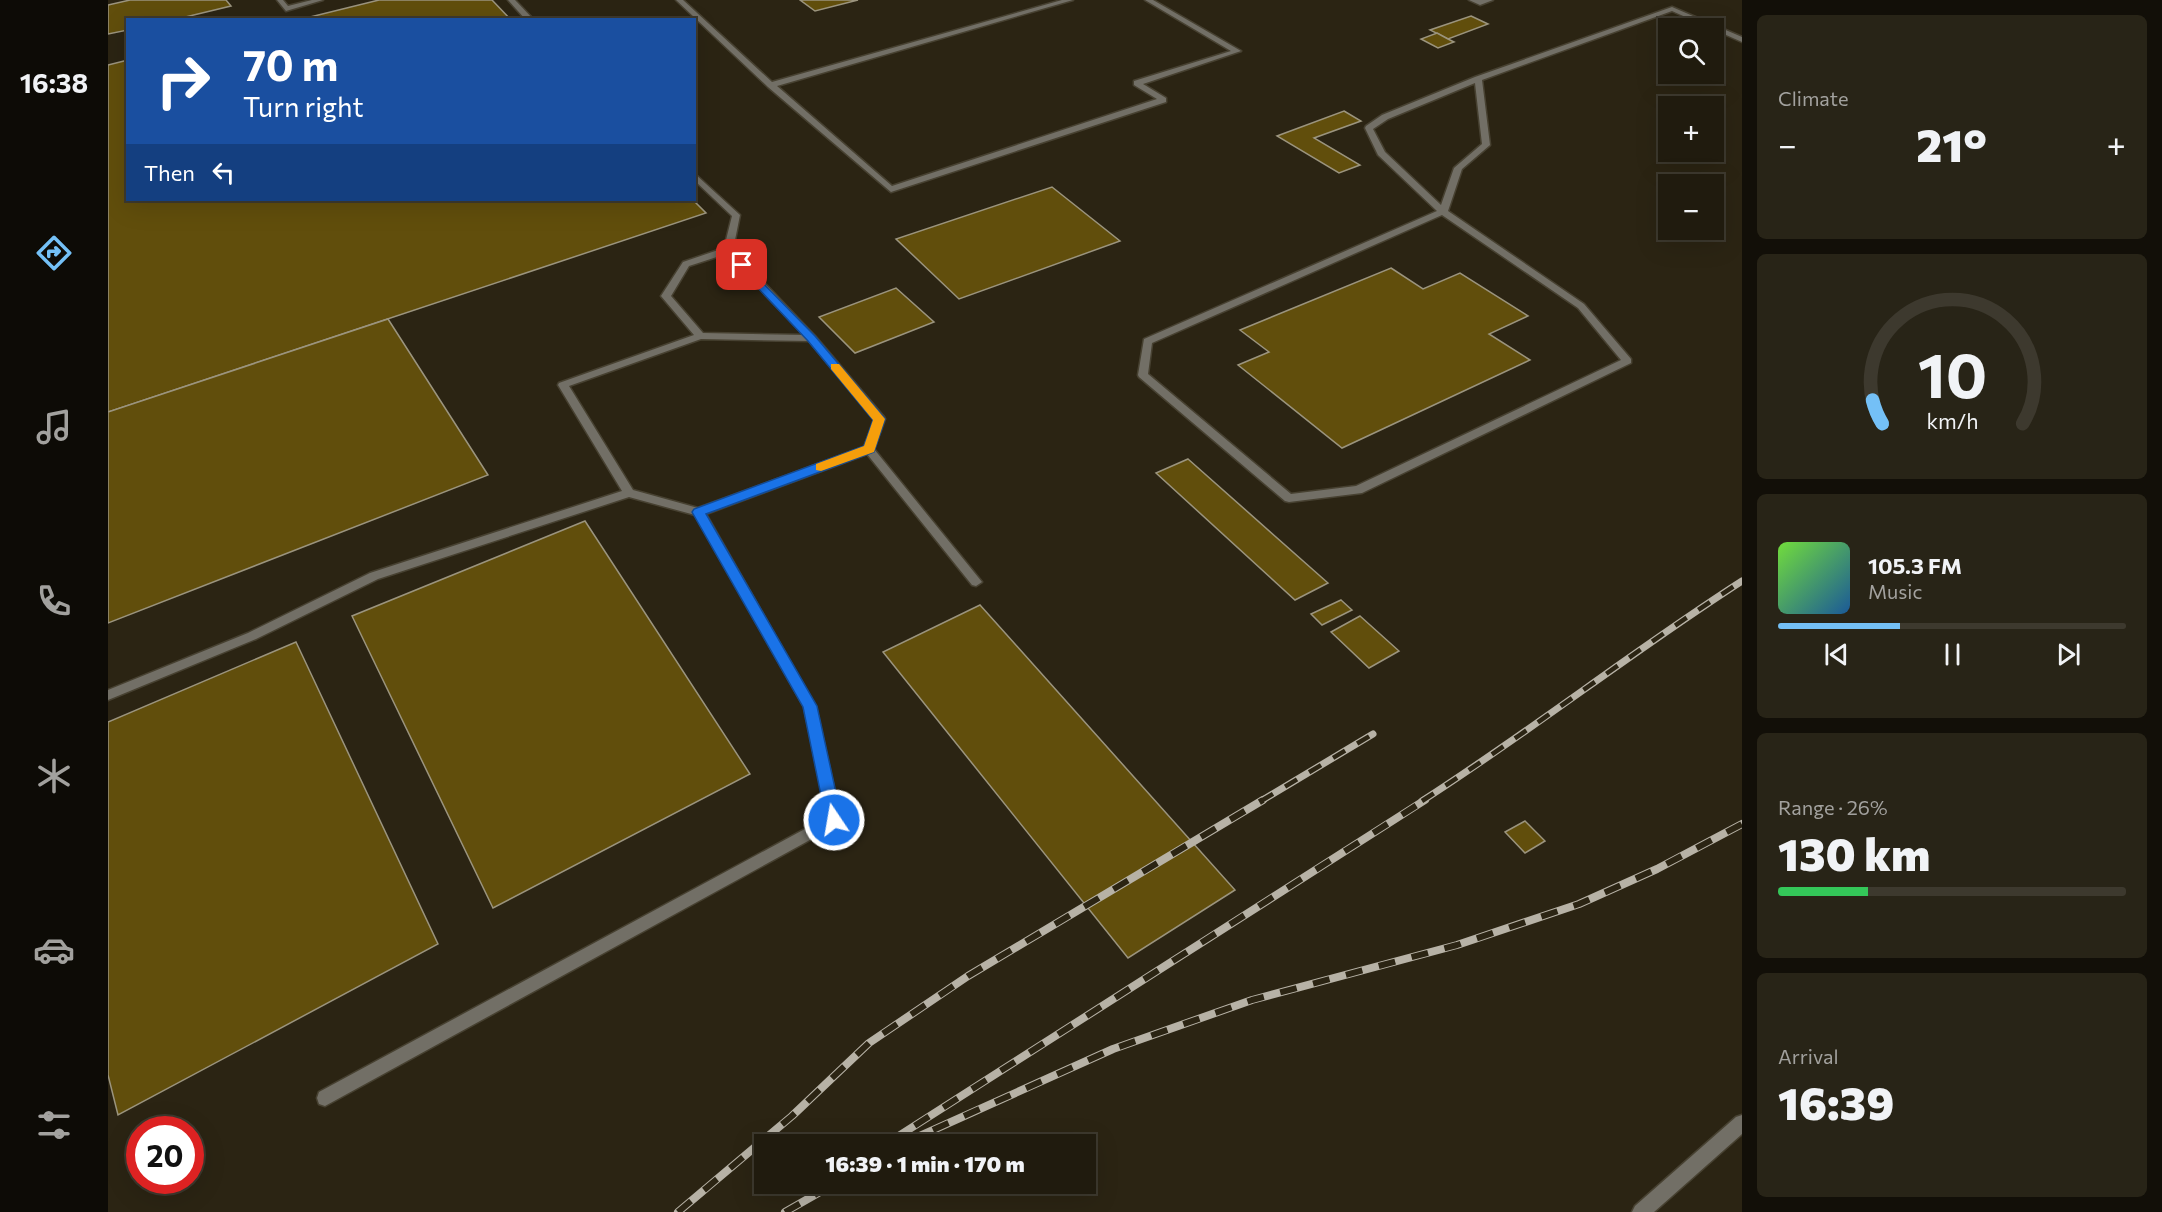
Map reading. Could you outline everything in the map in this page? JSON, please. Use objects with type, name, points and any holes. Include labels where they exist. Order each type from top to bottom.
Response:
[{"type":"lane","points":[[280,0],[286,9],[320,0]]},
{"type":"lane","points":[[511,0],[529,18]]},
{"type":"lane","points":[[679,0],[771,85],[891,189],[1163,100],[1137,83],[1237,51],[1148,0]]},
{"type":"lane","points":[[771,85],[1070,0]]},
{"type":"lane","points":[[1472,0],[1480,3],[1490,0]]},
{"type":"lane","points":[[1478,80],[1486,145],[1458,168],[1443,212],[1147,341],[1143,375],[1289,498],[1358,490],[1627,361],[1581,306],[1443,212],[1381,153],[1369,128],[1385,117],[1478,80],[1672,9],[1742,40]]},
{"type":"lane","points":[[696,178],[736,215],[728,250]]},
{"type":"lane","points":[[700,336],[666,296],[686,264],[728,250]]},
{"type":"lane","points":[[728,250],[812,338],[879,419],[869,449]]},
{"type":"lane","points":[[628,494],[563,385],[700,336],[812,338]]},
{"type":"lane","points":[[108,695],[252,636],[374,576],[628,494],[699,512],[869,449]]},
{"type":"lane","points":[[869,449],[976,582]]},
{"type":"lane","points":[[325,1098],[834,820],[810,706],[699,512]]},
{"type":"lane","points":[[1641,1212],[1742,1123]]},
{"type":"building","points":[[130,0],[226,0],[231,6],[181,18],[126,18],[126,30],[108,34],[108,5]]},
{"type":"building","points":[[379,0],[492,0],[509,18],[306,18]]},
{"type":"building","points":[[800,0],[858,0],[815,11]]},
{"type":"building","points":[[1471,16],[1488,24],[1448,39],[1430,30]]},
{"type":"building","points":[[1437,33],[1454,42],[1438,48],[1421,39]]},
{"type":"building","points":[[126,60],[126,201],[694,201],[706,213],[108,412],[108,65]]},
{"type":"building","points":[[1344,111],[1361,121],[1314,138],[1360,165],[1339,173],[1277,136]]},
{"type":"building","points":[[1052,187],[1120,241],[959,299],[896,239]]},
{"type":"building","points":[[1391,268],[1423,289],[1460,273],[1528,316],[1489,334],[1530,360],[1342,448],[1238,365],[1269,352],[1240,330]]},
{"type":"building","points":[[896,288],[934,322],[855,353],[819,317]]},
{"type":"building","points":[[388,319],[488,475],[108,623],[108,412]]},
{"type":"building","points":[[1188,459],[1328,583],[1295,600],[1156,473]]},
{"type":"building","points":[[585,521],[750,774],[493,908],[352,616]]},
{"type":"building","points":[[1341,600],[1352,610],[1322,625],[1311,614]]},
{"type":"building","points":[[980,605],[1235,890],[1128,958],[883,652]]},
{"type":"building","points":[[1360,616],[1399,651],[1369,668],[1331,632]]},
{"type":"building","points":[[296,642],[438,944],[118,1115],[108,1075],[108,722]]},
{"type":"building","points":[[1525,821],[1545,841],[1525,853],[1505,832]]},
{"type":"railway","points":[[1422,801],[1742,581]]},
{"type":"railway","points":[[1261,801],[1373,734]]},
{"type":"railway","points":[[678,1212],[792,1116],[869,1043],[968,976],[1263,800]]},
{"type":"railway","points":[[902,1134],[1425,800]]},
{"type":"railway","points":[[924,1134],[1113,1049],[1252,1000],[1457,945],[1579,904],[1657,869],[1742,824]]},
{"type":"railway","points":[[785,1212],[816,1194]]},
{"type":"slow traffic","points":[[821,467],[869,449],[879,419],[835,367]]},
{"type":"route","points":[[742,265],[812,338],[879,419],[869,449],[699,512],[810,706],[834,820]]}]
